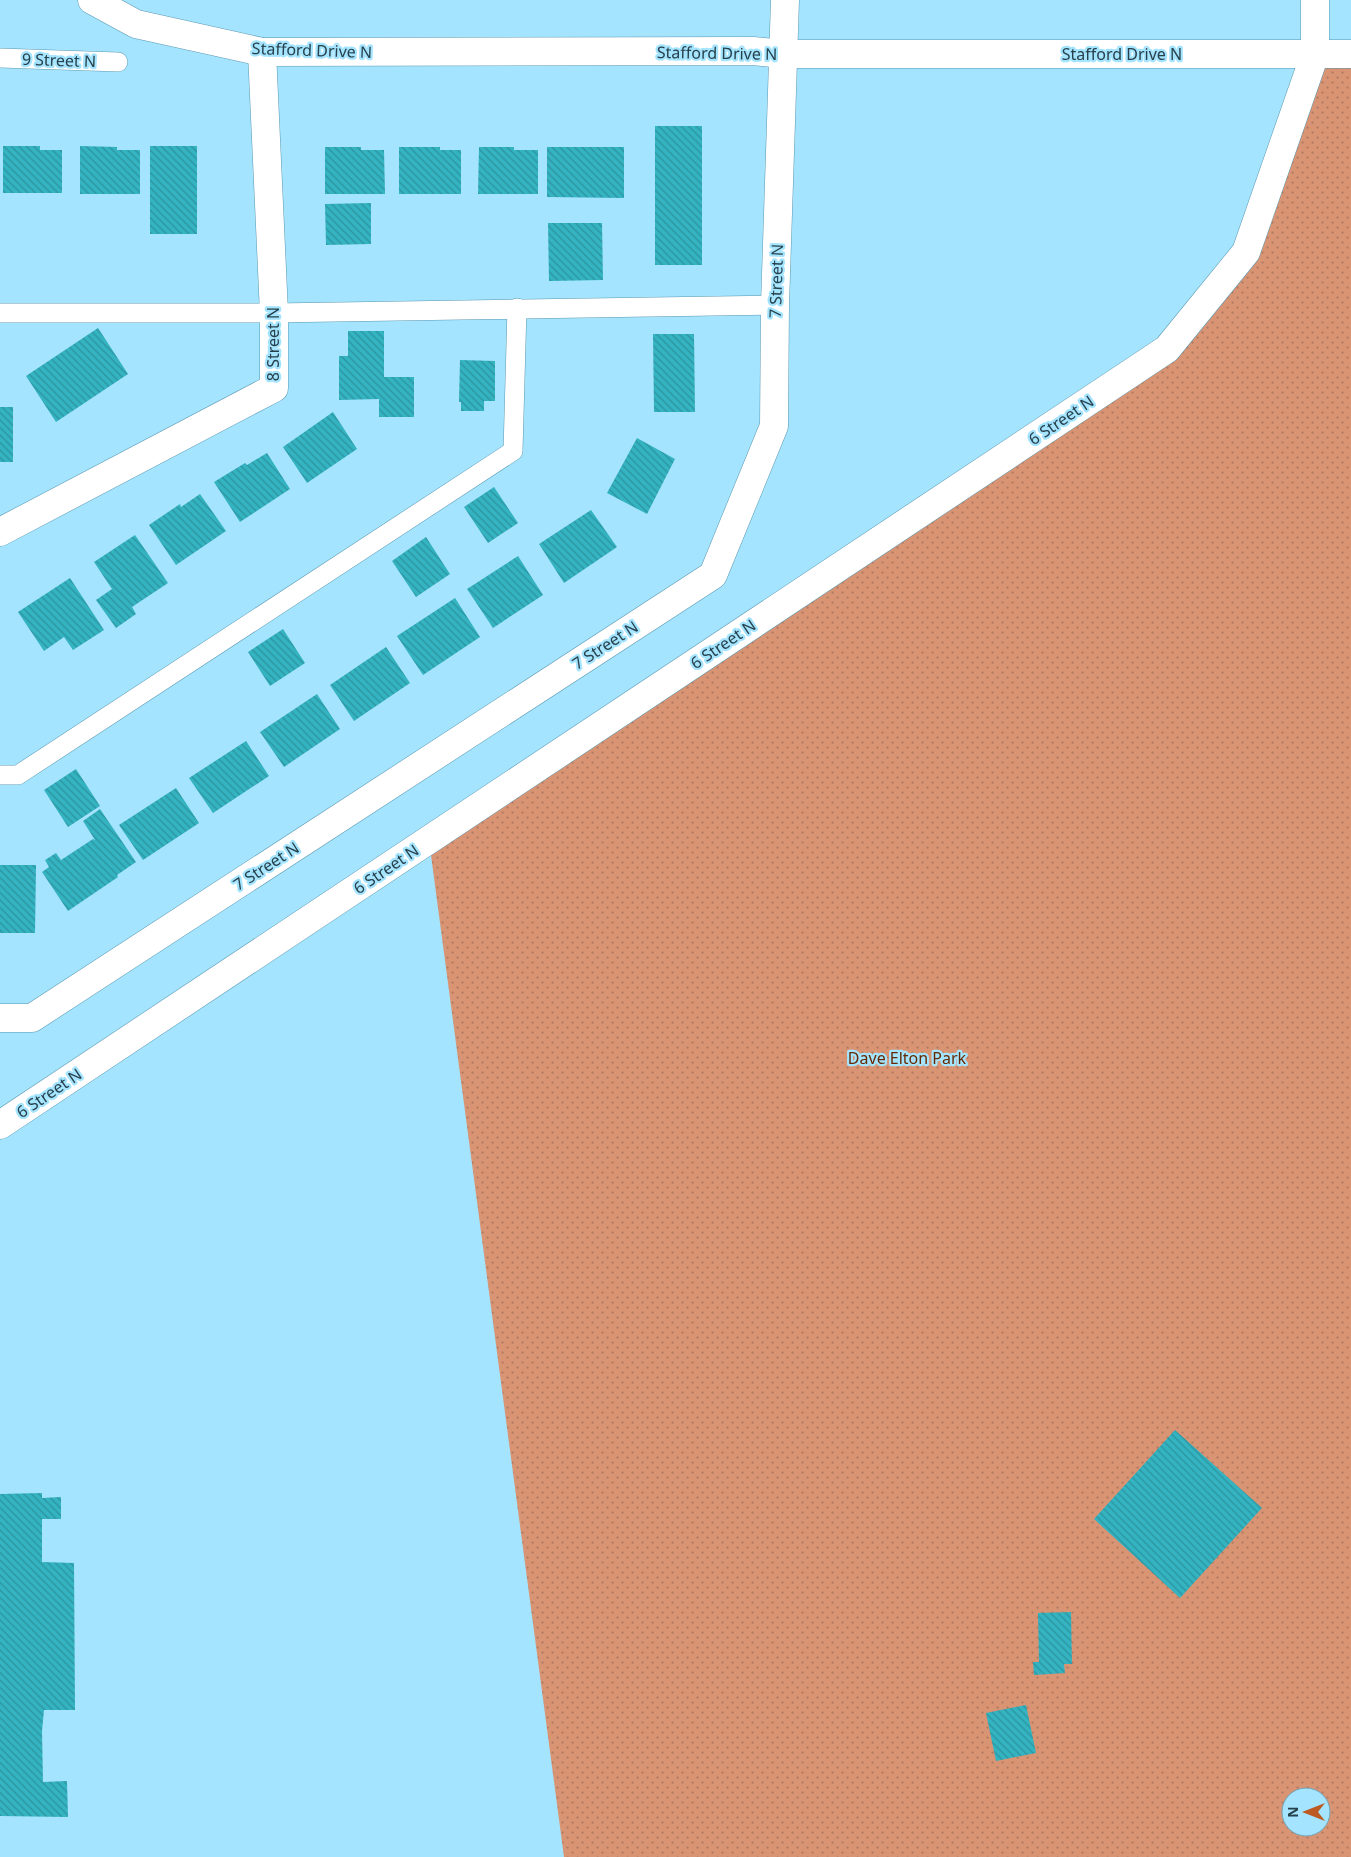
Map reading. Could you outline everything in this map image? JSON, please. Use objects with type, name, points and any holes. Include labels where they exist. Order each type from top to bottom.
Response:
[{"type":"street","name":"Stafford Drive N","points":[[92,0],[136,24],[262,52],[753,51],[784,54],[1351,54]]},
{"type":"street","name":"7 Street N","points":[[0,1018],[32,1018],[713,576],[774,426],[775,304],[785,0]]},
{"type":"street","name":"6 Street N","points":[[0,1125],[1167,350],[1246,252],[1315,54],[1315,0]]},
{"type":"street","name":"8 Street N","points":[[0,532],[274,388],[274,312],[262,52]]},
{"type":"lane","name":"9 Street N","points":[[0,58],[118,62]]},
{"type":"lane","points":[[0,313],[274,312],[775,304]]},
{"type":"lane","points":[[0,775],[18,775],[513,450],[517,308]]},
{"type":"green space","name":"Dave Elton Park","points":[[1315,54],[1351,54],[1351,1857],[564,1857],[429,840],[1167,349],[1246,252]]},
{"type":"building","points":[[655,126],[702,126],[702,265],[655,265]]},
{"type":"building","points":[[3,146],[40,146],[40,150],[62,150],[62,193],[3,193]]},
{"type":"building","points":[[80,146],[117,147],[117,150],[140,150],[140,194],[80,194]]},
{"type":"building","points":[[150,146],[197,146],[197,234],[150,234]]},
{"type":"building","points":[[325,147],[361,147],[361,150],[384,150],[385,194],[325,194]]},
{"type":"building","points":[[399,147],[440,147],[440,150],[461,150],[461,194],[399,194]]},
{"type":"building","points":[[479,147],[514,147],[514,150],[538,150],[538,194],[478,194]]},
{"type":"building","points":[[547,147],[624,147],[624,198],[547,197]]},
{"type":"building","points":[[371,203],[371,244],[326,245],[325,204]]},
{"type":"building","points":[[548,223],[602,223],[603,280],[549,281]]},
{"type":"building","points":[[98,328],[128,374],[56,422],[26,376]]},
{"type":"building","points":[[348,331],[384,331],[384,377],[414,377],[414,417],[379,417],[379,399],[339,400],[339,356],[348,356]]},
{"type":"building","points":[[653,334],[694,334],[695,412],[654,412]]},
{"type":"building","points":[[460,360],[495,361],[495,401],[484,401],[484,411],[461,411],[461,402],[459,402]]},
{"type":"building","points":[[0,407],[13,407],[13,462],[0,462]]},
{"type":"building","points":[[333,412],[357,449],[307,483],[283,447]]},
{"type":"building","points":[[637,438],[675,459],[647,514],[607,493]]},
{"type":"building","points":[[267,453],[290,489],[240,522],[214,482],[245,463],[247,465]]},
{"type":"building","points":[[494,487],[518,523],[488,543],[464,507]]},
{"type":"building","points":[[200,494],[226,531],[176,565],[149,525],[180,504],[181,507]]},
{"type":"building","points":[[591,510],[617,547],[564,583],[539,544]]},
{"type":"building","points":[[135,535],[168,583],[132,607],[136,614],[116,628],[96,600],[112,589],[94,562]]},
{"type":"building","points":[[426,537],[450,574],[416,597],[392,561]]},
{"type":"building","points":[[518,556],[543,595],[493,628],[467,589]]},
{"type":"building","points":[[70,578],[104,630],[73,650],[64,637],[44,651],[18,612]]},
{"type":"building","points":[[455,598],[480,637],[423,675],[397,636]]},
{"type":"building","points":[[283,629],[305,663],[270,686],[248,652]]},
{"type":"building","points":[[386,647],[410,683],[354,721],[330,685]]},
{"type":"building","points":[[317,694],[340,729],[284,767],[260,732]]},
{"type":"building","points":[[246,741],[269,776],[213,813],[189,778]]},
{"type":"building","points":[[76,769],[100,806],[68,827],[44,790]]},
{"type":"building","points":[[176,788],[199,823],[143,860],[119,825]]},
{"type":"building","points":[[100,809],[136,862],[117,875],[118,877],[68,911],[42,872],[49,867],[45,860],[56,853],[61,860],[93,839],[95,840],[83,821]]},
{"type":"building","points":[[0,865],[36,865],[35,933],[0,933]]},
{"type":"building","points":[[1175,1430],[1262,1508],[1180,1598],[1094,1519]]},
{"type":"building","points":[[42,1493],[42,1498],[61,1497],[61,1519],[42,1519],[42,1562],[74,1563],[75,1710],[44,1710],[42,1731],[43,1782],[67,1781],[68,1817],[0,1816],[0,1494]]},
{"type":"building","points":[[1071,1612],[1072,1664],[1064,1664],[1065,1673],[1034,1675],[1033,1662],[1039,1662],[1038,1613]]},
{"type":"building","points":[[1026,1705],[1036,1753],[996,1761],[986,1713]]}]
